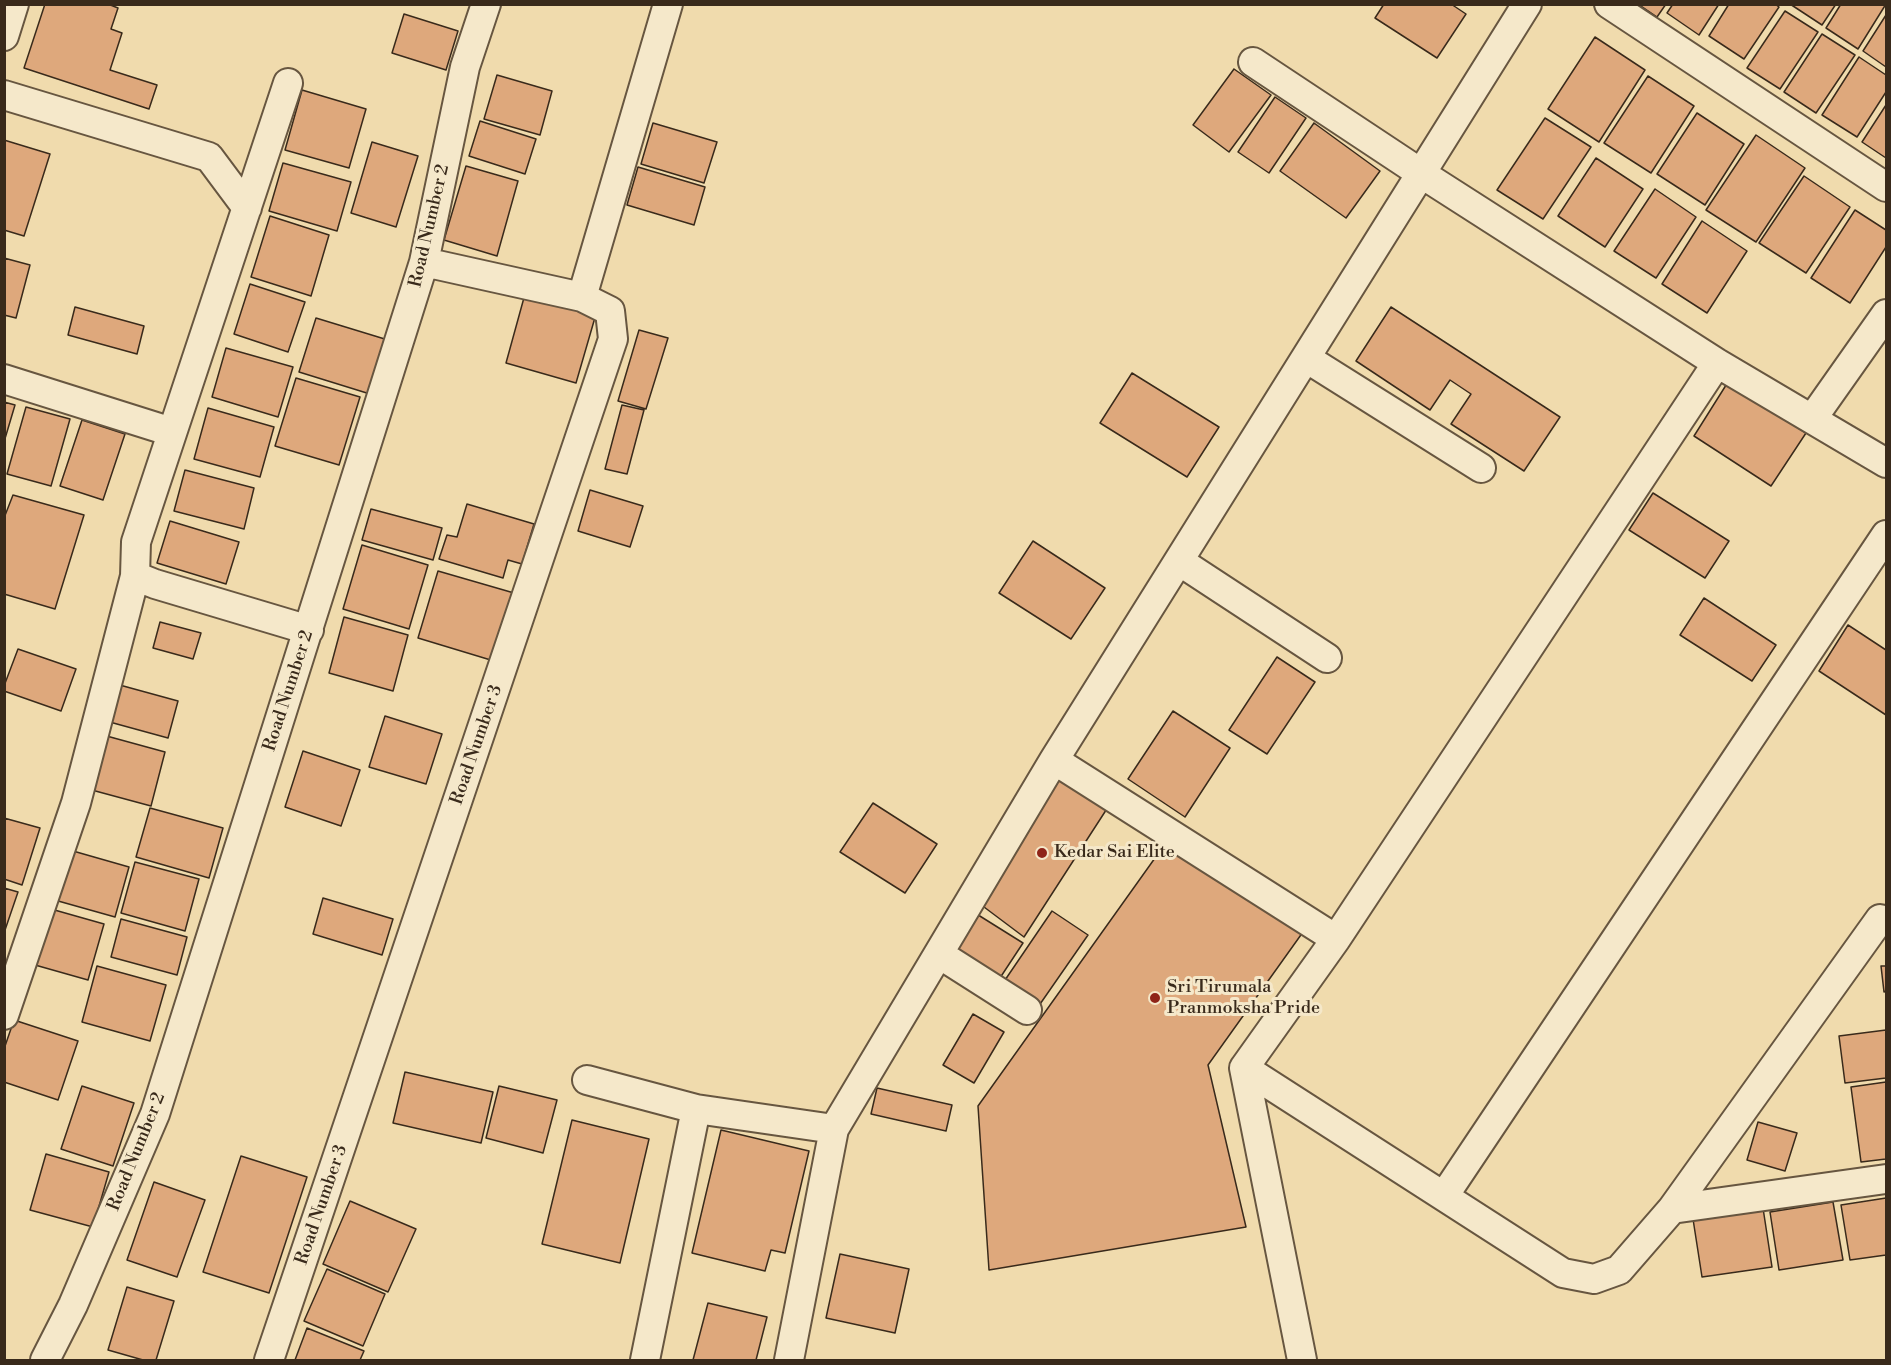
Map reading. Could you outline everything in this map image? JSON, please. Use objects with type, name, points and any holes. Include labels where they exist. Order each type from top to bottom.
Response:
[{"type":"street","points":[[4,36],[14,4]]},
{"type":"street","name":"Road Number 2","points":[[45,1360],[73,1305],[155,1114],[424,262],[465,67],[486,4]]},
{"type":"street","points":[[582,297],[668,4]]},
{"type":"street","points":[[789,1360],[834,1129],[1054,760],[1527,4]]},
{"type":"street","points":[[1609,4],[1887,187]]},
{"type":"street","points":[[1253,62],[1422,174],[1717,363],[1887,463]]},
{"type":"street","points":[[4,1014],[76,803],[135,576],[136,542],[288,83]]},
{"type":"street","points":[[4,95],[209,157],[247,208]]},
{"type":"street","name":"Road Number 3","points":[[270,1360],[613,339],[610,311],[582,297],[424,262]]},
{"type":"street","points":[[1812,419],[1887,314]]},
{"type":"street","points":[[1306,358],[1481,468]]},
{"type":"street","points":[[1302,1360],[1244,1068],[1336,939],[1717,363]]},
{"type":"street","points":[[4,380],[172,432]]},
{"type":"street","points":[[1444,1196],[1887,535]]},
{"type":"street","points":[[1179,561],[1327,658]]},
{"type":"street","points":[[135,576],[309,630]]},
{"type":"street","points":[[1054,760],[1336,939]]},
{"type":"street","points":[[1244,1068],[1563,1273],[1594,1279],[1619,1270],[1672,1209],[1880,919]]},
{"type":"street","points":[[939,954],[1027,1010]]},
{"type":"street","points":[[587,1080],[696,1109],[834,1129]]},
{"type":"street","points":[[645,1360],[696,1109]]},
{"type":"street","points":[[1672,1209],[1887,1179]]},
{"type":"building","points":[[45,4],[108,4],[118,8],[111,29],[122,33],[110,70],[157,85],[149,109],[24,68]]},
{"type":"building","points":[[1384,4],[1451,4],[1466,14],[1437,58],[1375,18]]},
{"type":"building","points":[[1638,4],[1666,4],[1657,17]]},
{"type":"building","points":[[1673,4],[1719,4],[1699,35],[1667,13]]},
{"type":"building","points":[[1729,4],[1775,4],[1779,7],[1744,59],[1709,36]]},
{"type":"building","points":[[1790,4],[1836,4],[1822,25]]},
{"type":"building","points":[[1841,4],[1886,4],[1858,49],[1826,28]]},
{"type":"building","points":[[1785,11],[1818,32],[1780,89],[1747,68]]},
{"type":"building","points":[[404,14],[458,31],[446,70],[392,53]]},
{"type":"building","points":[[1886,15],[1886,67],[1863,51]]},
{"type":"building","points":[[1822,34],[1855,55],[1816,113],[1784,92]]},
{"type":"building","points":[[1595,37],[1645,70],[1599,142],[1548,109]]},
{"type":"building","points":[[1859,57],[1886,75],[1886,92],[1857,137],[1822,115]]},
{"type":"building","points":[[1234,69],[1271,95],[1229,152],[1193,125]]},
{"type":"building","points":[[497,75],[552,91],[540,135],[484,119]]},
{"type":"building","points":[[1648,76],[1694,106],[1651,173],[1604,143]]},
{"type":"building","points":[[302,90],[366,109],[349,168],[285,150]]},
{"type":"building","points":[[1275,97],[1306,118],[1269,173],[1238,152]]},
{"type":"building","points":[[1886,105],[1886,158],[1862,142]]},
{"type":"building","points":[[1697,113],[1744,144],[1705,205],[1657,174]]},
{"type":"building","points":[[1545,118],[1591,147],[1543,219],[1497,190]]},
{"type":"building","points":[[480,121],[536,139],[525,174],[469,156]]},
{"type":"building","points":[[653,123],[717,142],[704,183],[641,164]]},
{"type":"building","points":[[1314,123],[1380,171],[1346,218],[1280,171]]},
{"type":"building","points":[[1756,135],[1805,168],[1756,242],[1706,210]]},
{"type":"building","points":[[4,140],[50,154],[24,236],[4,230]]},
{"type":"building","points":[[372,142],[418,156],[396,227],[351,213]]},
{"type":"building","points":[[1596,158],[1643,189],[1605,247],[1558,216]]},
{"type":"building","points":[[283,163],[351,182],[337,231],[269,211]]},
{"type":"building","points":[[466,166],[518,181],[497,256],[444,240]]},
{"type":"building","points":[[638,167],[705,187],[694,225],[627,205]]},
{"type":"building","points":[[1804,176],[1850,207],[1806,273],[1759,243]]},
{"type":"building","points":[[1655,189],[1696,217],[1656,278],[1614,251]]},
{"type":"building","points":[[1855,210],[1886,230],[1886,247],[1850,303],[1811,278]]},
{"type":"building","points":[[270,216],[329,235],[311,296],[251,277]]},
{"type":"building","points":[[1702,221],[1747,251],[1707,313],[1662,284]]},
{"type":"building","points":[[4,258],[30,265],[16,318],[4,315]]},
{"type":"building","points":[[250,284],[305,302],[288,352],[234,334]]},
{"type":"building","points":[[525,294],[596,314],[576,383],[506,363]]},
{"type":"building","points":[[75,307],[144,326],[137,354],[68,335]]},
{"type":"building","points":[[1391,307],[1560,417],[1524,471],[1451,424],[1471,394],[1450,380],[1430,410],[1356,361]]},
{"type":"building","points":[[316,318],[388,340],[370,394],[299,372]]},
{"type":"building","points":[[639,330],[668,338],[646,409],[618,401]]},
{"type":"building","points":[[226,348],[293,367],[278,417],[212,397]]},
{"type":"building","points":[[1132,373],[1219,427],[1187,477],[1100,423]]},
{"type":"building","points":[[296,378],[360,397],[339,465],[275,446]]},
{"type":"building","points":[[1728,382],[1806,433],[1771,486],[1694,436]]},
{"type":"building","points":[[4,402],[15,405],[4,442]]},
{"type":"building","points":[[622,405],[644,410],[627,474],[605,469]]},
{"type":"building","points":[[26,407],[70,419],[51,486],[7,474]]},
{"type":"building","points":[[208,408],[274,427],[260,477],[194,459]]},
{"type":"building","points":[[82,420],[125,434],[103,500],[60,486]]},
{"type":"building","points":[[185,470],[254,488],[244,529],[174,511]]},
{"type":"building","points":[[590,490],[643,506],[630,547],[578,531]]},
{"type":"building","points":[[1653,493],[1729,541],[1705,578],[1629,530]]},
{"type":"building","points":[[13,495],[84,515],[55,609],[4,594],[4,518]]},
{"type":"building","points":[[467,504],[534,524],[522,564],[508,560],[503,578],[439,559],[447,535],[457,537]]},
{"type":"building","points":[[371,509],[442,528],[433,560],[362,540]]},
{"type":"building","points":[[170,521],[239,542],[226,584],[157,563]]},
{"type":"building","points":[[1033,541],[1105,588],[1071,639],[999,593]]},
{"type":"building","points":[[362,545],[428,565],[409,629],[343,609]]},
{"type":"building","points":[[438,571],[514,593],[494,661],[418,638]]},
{"type":"building","points":[[1704,598],[1776,645],[1752,681],[1680,635]]},
{"type":"building","points":[[344,617],[408,635],[393,691],[329,673]]},
{"type":"building","points":[[160,622],[201,633],[193,659],[153,648]]},
{"type":"building","points":[[1848,625],[1886,650],[1886,715],[1819,671]]},
{"type":"building","points":[[18,649],[76,669],[61,711],[4,691]]},
{"type":"building","points":[[1277,657],[1315,682],[1267,754],[1229,730]]},
{"type":"building","points":[[116,684],[178,701],[168,738],[106,721]]},
{"type":"building","points":[[1173,711],[1230,748],[1185,817],[1128,779]]},
{"type":"building","points":[[385,716],[442,734],[426,784],[369,767]]},
{"type":"building","points":[[103,735],[165,752],[151,806],[88,789]]},
{"type":"building","points":[[303,751],[360,770],[341,826],[285,807]]},
{"type":"building","name":"Kedar Sai Elite","points":[[1054,771],[1110,804],[1024,937],[976,901]]},
{"type":"building","points":[[873,803],[937,844],[905,893],[840,852]]},
{"type":"building","points":[[150,808],[223,828],[209,878],[136,857]]},
{"type":"building","points":[[4,818],[40,828],[22,885],[4,879]]},
{"type":"building","name":"Sri Tirumala Pranmoksha Pride","points":[[1170,837],[1303,932],[1208,1065],[1246,1227],[989,1270],[978,1106]]},
{"type":"building","points":[[66,849],[129,867],[115,917],[51,899]]},
{"type":"building","points":[[135,862],[199,879],[185,931],[121,913]]},
{"type":"building","points":[[4,888],[18,892],[4,933]]},
{"type":"building","points":[[323,898],[393,919],[382,955],[313,934]]},
{"type":"building","points":[[51,909],[104,924],[88,980],[35,965]]},
{"type":"building","points":[[1052,911],[1088,935],[1038,1007],[1003,983]]},
{"type":"building","points":[[975,913],[1023,943],[996,984],[949,954]]},
{"type":"building","points":[[121,919],[187,937],[177,975],[111,957]]},
{"type":"building","points":[[97,966],[166,985],[150,1041],[82,1022]]},
{"type":"building","points":[[1881,966],[1886,966],[1886,991],[1884,992]]},
{"type":"building","points":[[973,1014],[1004,1032],[974,1083],[943,1065]]},
{"type":"building","points":[[14,1020],[78,1041],[58,1100],[4,1082],[4,1049]]},
{"type":"building","points":[[1886,1030],[1886,1078],[1845,1083],[1839,1036]]},
{"type":"building","points":[[405,1072],[493,1092],[481,1143],[393,1123]]},
{"type":"building","points":[[1886,1082],[1886,1159],[1861,1162],[1851,1087]]},
{"type":"building","points":[[82,1086],[134,1103],[113,1166],[61,1149]]},
{"type":"building","points":[[499,1086],[557,1100],[543,1153],[486,1138]]},
{"type":"building","points":[[877,1088],[952,1105],[946,1131],[871,1114]]},
{"type":"building","points":[[572,1120],[649,1139],[620,1263],[542,1244]]},
{"type":"building","points":[[1758,1122],[1797,1133],[1785,1171],[1747,1160]]},
{"type":"building","points":[[721,1130],[809,1151],[785,1253],[771,1250],[765,1271],[692,1253]]},
{"type":"building","points":[[46,1154],[109,1172],[93,1227],[30,1210]]},
{"type":"building","points":[[241,1156],[307,1177],[269,1293],[203,1272]]},
{"type":"building","points":[[154,1182],[205,1200],[177,1277],[127,1260]]},
{"type":"building","points":[[1886,1198],[1886,1255],[1850,1260],[1841,1205]]},
{"type":"building","points":[[350,1201],[416,1229],[388,1292],[323,1264]]},
{"type":"building","points":[[1833,1202],[1843,1260],[1779,1270],[1770,1212]]},
{"type":"building","points":[[1763,1208],[1772,1267],[1702,1277],[1693,1219]]},
{"type":"building","points":[[840,1254],[909,1269],[895,1333],[826,1318]]},
{"type":"building","points":[[327,1269],[385,1294],[363,1346],[304,1321]]},
{"type":"building","points":[[127,1287],[174,1301],[156,1360],[143,1360],[108,1350]]},
{"type":"building","points":[[708,1303],[767,1317],[756,1360],[693,1360]]},
{"type":"building","points":[[307,1328],[364,1351],[360,1360],[295,1360]]},
{"type":"place","name":"Kedar Sai Elite","points":[[1042,853]]},
{"type":"place","name":"Sri Tirumala Pranmoksha Pride","points":[[1155,998]]}]
